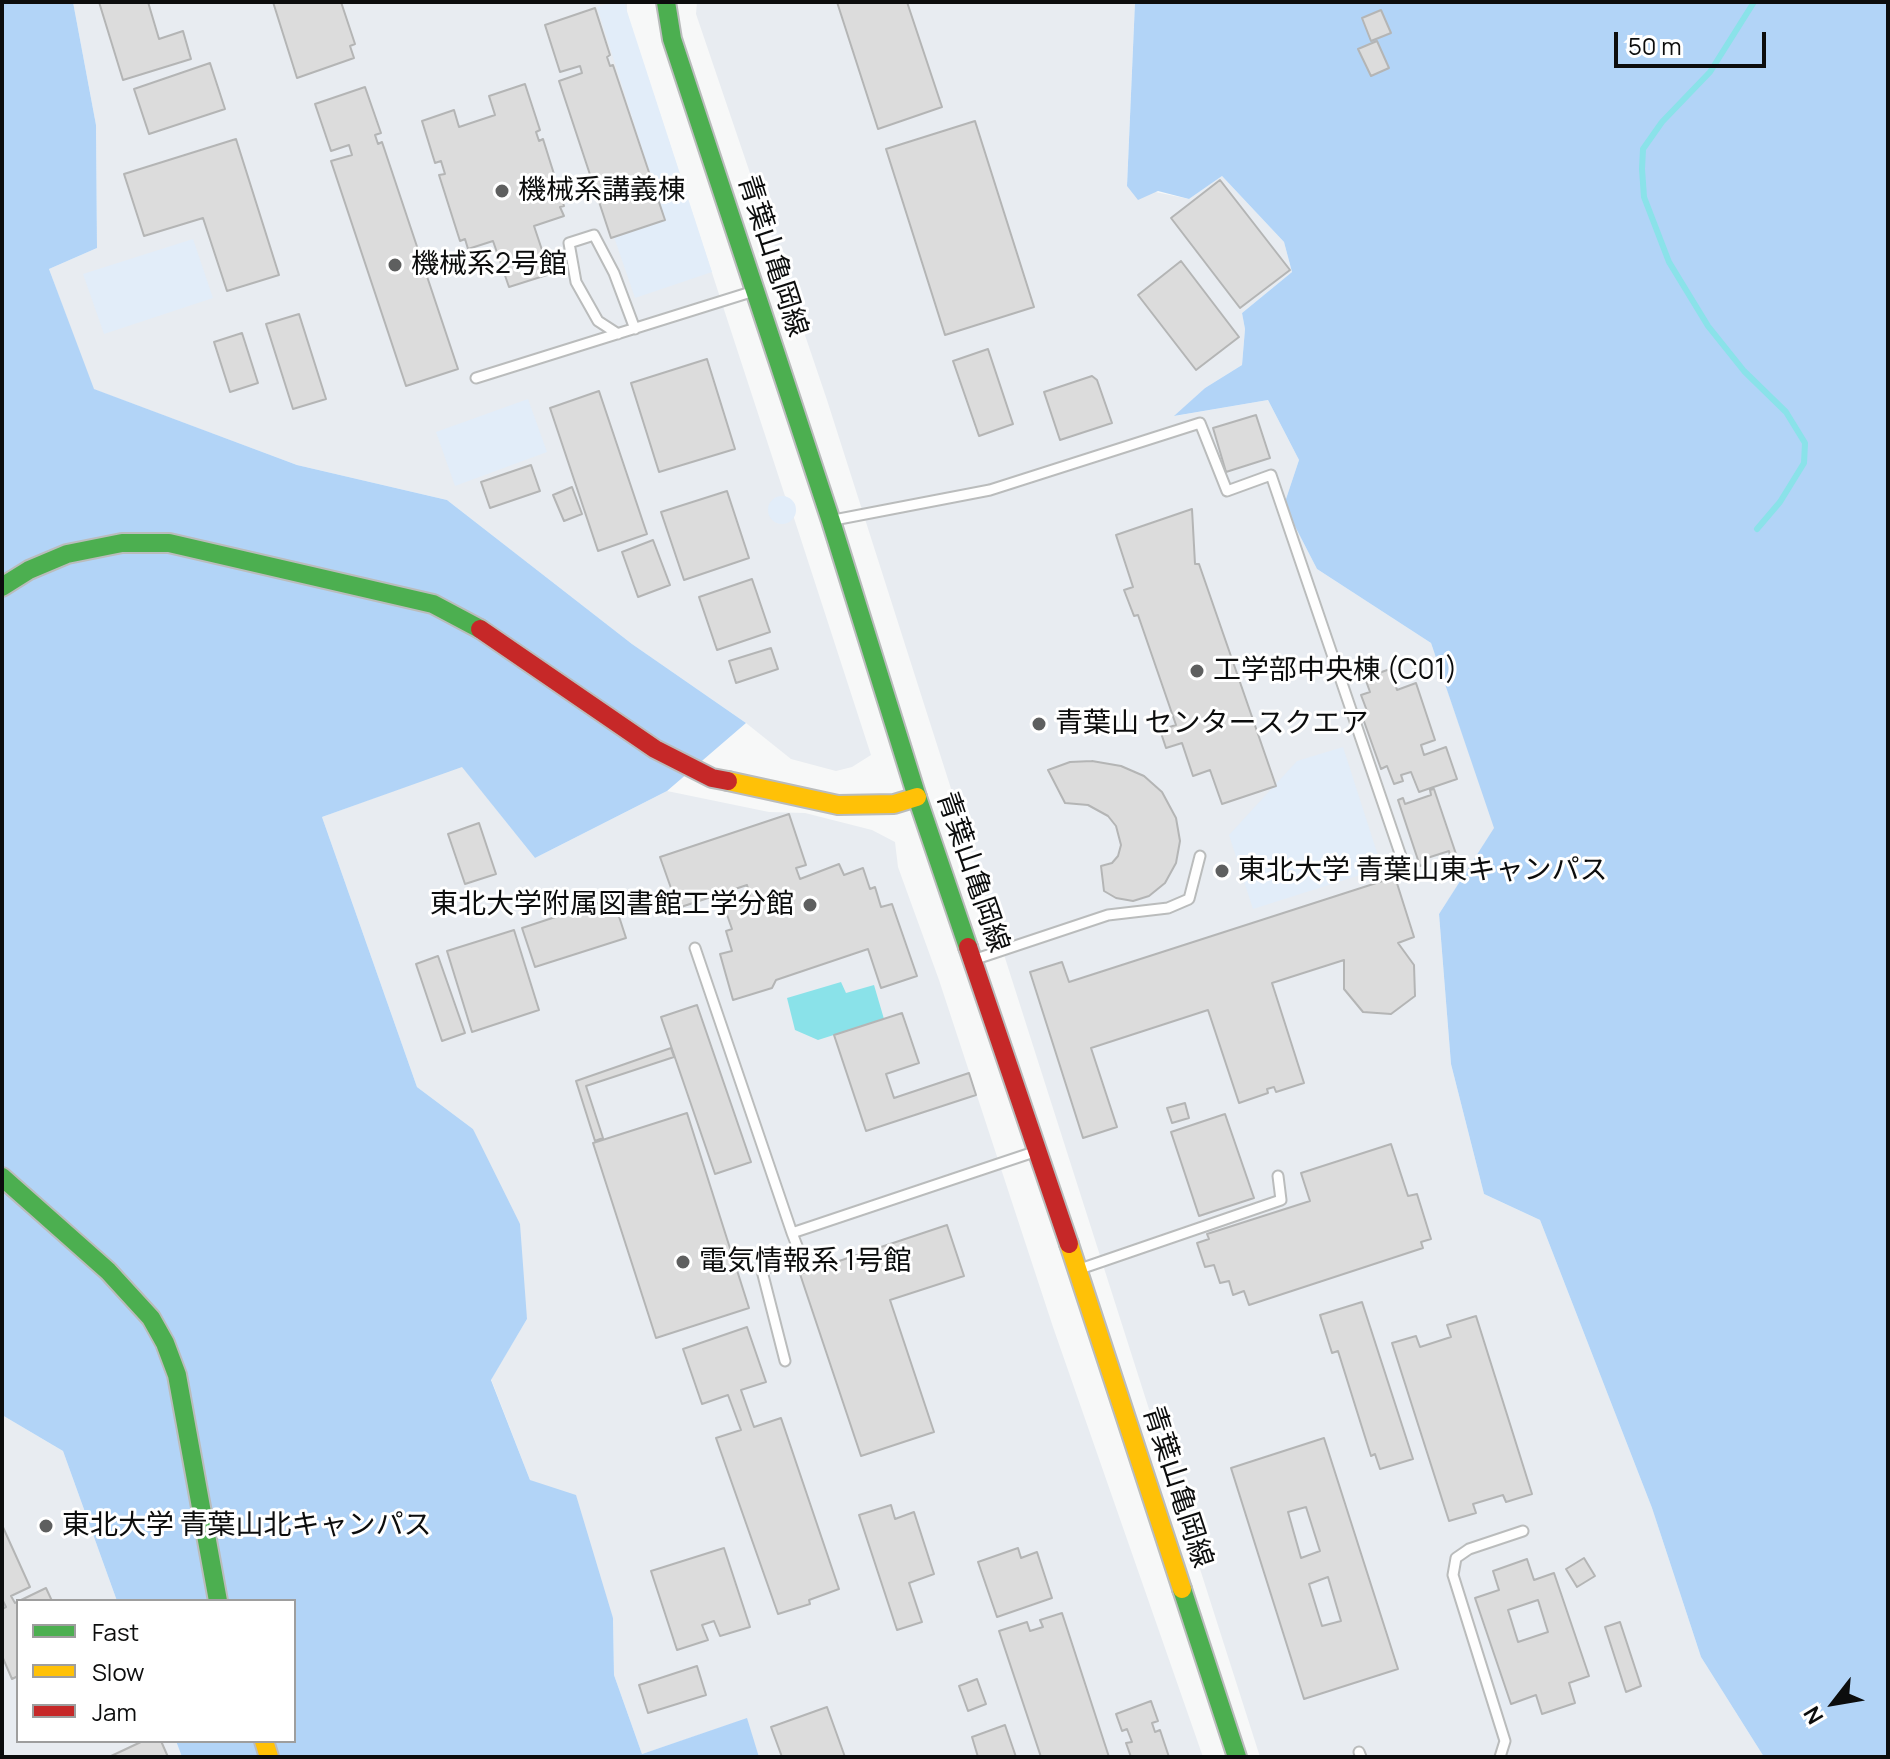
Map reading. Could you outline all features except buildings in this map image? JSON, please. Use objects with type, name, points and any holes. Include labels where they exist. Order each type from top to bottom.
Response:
[{"type":"street","name":"青葉山亀岡線","points":[[666,2],[672,39],[831,521],[917,797],[1038,1151],[1237,1757]]},
{"type":"street","points":[[2,587],[29,570],[67,554],[122,543],[169,543],[381,591],[433,604],[470,622],[655,749],[712,778],[838,805],[894,804],[917,797]]},
{"type":"street","points":[[2,1177],[108,1271],[151,1318],[165,1343],[177,1375],[218,1599]]},
{"type":"lane","points":[[618,334],[598,321],[576,282],[569,243],[594,235],[614,273],[635,329]]},
{"type":"lane","points":[[476,378],[754,291]]},
{"type":"lane","points":[[831,521],[990,490],[1200,423],[1227,491],[1271,475],[1406,871]]},
{"type":"lane","points":[[973,961],[1108,915],[1168,908],[1189,899],[1200,856]]},
{"type":"lane","points":[[695,948],[799,1251],[762,1271],[785,1361]]},
{"type":"lane","points":[[792,1233],[1038,1151]]},
{"type":"lane","points":[[1077,1270],[1281,1200],[1278,1176]]},
{"type":"lane","points":[[1500,1757],[1505,1741],[1453,1575],[1456,1558],[1469,1549],[1523,1531]]},
{"type":"shaded area","points":[[2,2],[73,2],[96,125],[97,248],[49,269],[94,389],[297,465],[447,500],[632,644],[746,723],[667,791],[535,858],[462,767],[322,817],[417,1087],[473,1129],[520,1224],[527,1319],[491,1380],[530,1480],[576,1495],[613,1618],[614,1675],[642,1754],[747,1718],[759,1757],[182,1757],[177,1743],[296,1743],[296,1599],[116,1599],[63,1451],[2,1415]]},
{"type":"shaded area","points":[[73,2],[627,2],[627,13],[785,496],[795,504],[794,518],[871,755],[852,767],[836,771],[791,759],[746,723],[632,644],[447,500],[297,465],[93,389],[49,269],[97,248],[96,125]]},
{"type":"shaded area","points":[[624,2],[712,272],[635,298],[614,237],[665,220],[597,7]]},
{"type":"shaded area","name":"東北大学 青葉山東キャンパス","points":[[697,2],[1135,2],[1127,186],[1189,199],[1222,176],[1284,242],[1292,272],[1242,313],[1245,329],[1242,365],[1205,388],[1175,416],[1268,400],[1299,460],[1284,505],[1317,569],[1431,643],[1495,828],[1439,914],[1451,1064],[1484,1194],[1540,1220],[1652,1508],[1701,1657],[1764,1757],[1260,1757],[827,400],[696,14]]},
{"type":"shaded area","points":[[1135,2],[1888,2],[1888,1757],[1764,1757],[1701,1657],[1652,1508],[1540,1220],[1484,1194],[1451,1064],[1439,914],[1494,828],[1431,643],[1317,569],[1284,505],[1299,460],[1268,400],[1174,416],[1205,388],[1242,365],[1245,329],[1242,313],[1292,272],[1284,242],[1222,176],[1189,199],[1158,191],[1138,200],[1127,186]]},
{"type":"shaded area","points":[[193,239],[213,298],[104,334],[83,274]]},
{"type":"shaded area","points":[[528,399],[547,452],[455,486],[436,432]]},
{"type":"shaded area","points":[[782,496],[792,500],[796,510],[792,520],[782,524],[772,520],[768,510],[772,500]]},
{"type":"shaded area","points":[[1343,747],[1382,868],[1253,909],[1229,835],[1297,761]]},
{"type":"shaded area","points":[[462,766],[535,858],[667,791],[769,812],[805,813],[872,830],[895,842],[898,867],[939,980],[1053,1327],[1203,1757],[759,1757],[746,1719],[642,1754],[614,1675],[613,1618],[530,1480],[491,1379],[527,1319],[473,1129],[417,1087],[322,817]]},
{"type":"shaded area","points":[[841,982],[846,993],[874,985],[884,1019],[818,1040],[795,1030],[787,998]]},
{"type":"shaded area","name":"東北大学 青葉山北キャンパス","points":[[2,1415],[63,1451],[116,1599],[16,1599],[16,1743],[177,1743],[182,1757],[2,1757]]},
{"type":"waterway","points":[[1754,2],[1710,72],[1662,122],[1643,149],[1642,169],[1644,197],[1669,262],[1708,326],[1744,371],[1786,412],[1805,443],[1804,463],[1780,502],[1757,529]]},
{"type":"traffic: fast","points":[[666,2],[672,39],[968,947]]},
{"type":"traffic: fast","points":[[2,587],[29,570],[67,554],[122,543],[169,543],[433,604],[480,629]]},
{"type":"traffic: fast","points":[[2,1177],[108,1271],[151,1318],[165,1343],[177,1375],[218,1599]]},
{"type":"traffic: fast","points":[[1182,1589],[1237,1757]]},
{"type":"traffic: slow","points":[[728,781],[838,805],[894,804],[917,797]]},
{"type":"traffic: slow","points":[[1069,1244],[1182,1589]]},
{"type":"traffic: slow","points":[[265,1743],[269,1757]]},
{"type":"traffic: jam","points":[[480,629],[655,749],[712,778],[728,781]]},
{"type":"traffic: jam","points":[[968,947],[1069,1244]]},
{"type":"place","name":"機械系講義棟","points":[[502,191]]},
{"type":"place","name":"機械系2号館","points":[[395,265]]},
{"type":"place","name":"工学部中央棟 (C01)","points":[[1197,671]]},
{"type":"place","name":"青葉山 センタースクエア","points":[[1039,724]]},
{"type":"place","name":"東北大学 青葉山東キャンパス","points":[[1222,871]]},
{"type":"place","name":"東北大学附属図書館工学分館","points":[[810,905]]},
{"type":"place","name":"電気情報系 1号館","points":[[683,1262]]},
{"type":"place","name":"東北大学 青葉山北キャンパス","points":[[46,1526]]}]
